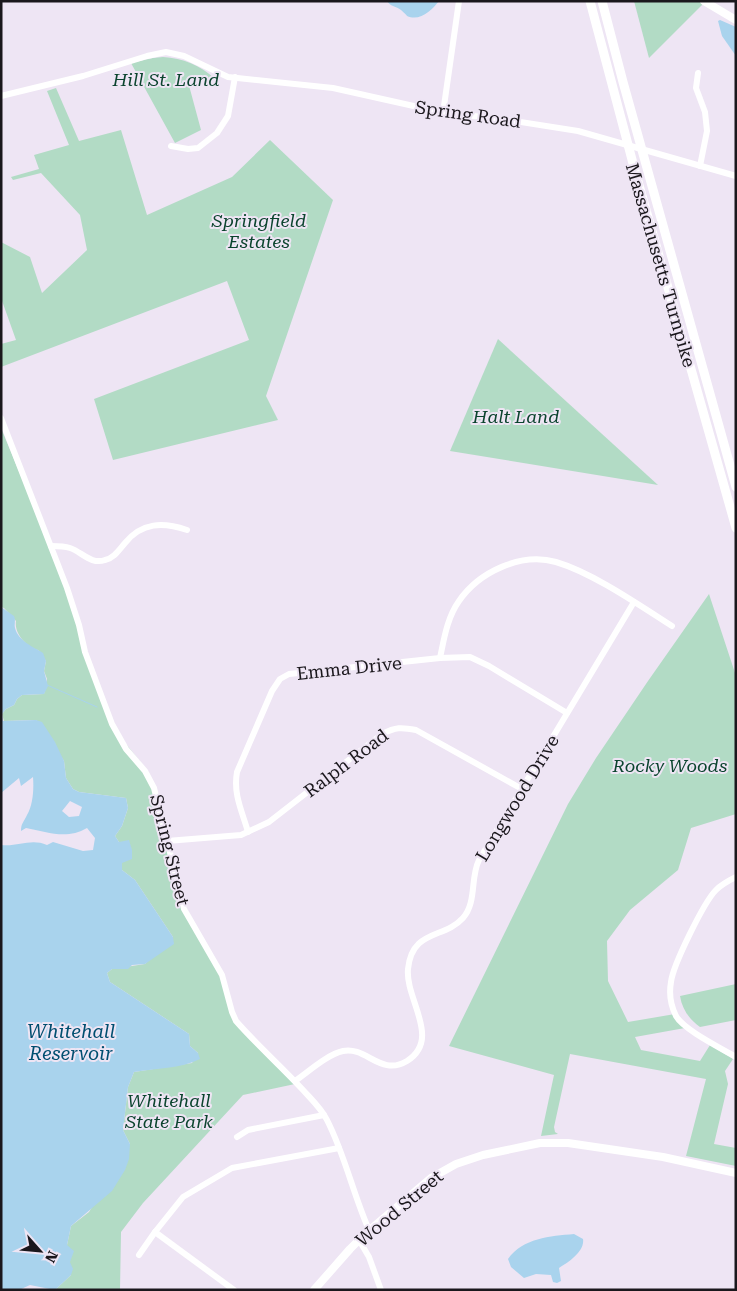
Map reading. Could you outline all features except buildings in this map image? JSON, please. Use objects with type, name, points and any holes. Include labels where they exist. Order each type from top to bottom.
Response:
[{"type":"highway","name":"Massachusetts Turnpike","points":[[590,1],[634,170],[736,528]]},
{"type":"highway","name":"Massachusetts Turnpike","points":[[602,1],[736,487]]},
{"type":"highway","points":[[720,432],[736,471]]},
{"type":"main road","points":[[704,1],[736,20]]},
{"type":"main road","name":"Wood Street","points":[[314,1290],[369,1230],[431,1178],[465,1160],[483,1155],[540,1143],[578,1143],[663,1157],[736,1173]]},
{"type":"street","points":[[443,113],[459,1]]},
{"type":"street","name":"Spring Road","points":[[1,96],[83,76],[156,53],[175,53],[219,74],[333,88],[443,113],[578,131],[736,176]]},
{"type":"street","points":[[698,73],[696,88],[705,112],[707,131],[700,166]]},
{"type":"street","points":[[171,146],[188,149],[198,148],[218,133],[228,116],[236,77]]},
{"type":"street","name":"Spring Street","points":[[1,418],[71,597],[79,624],[82,644],[102,700],[116,733],[150,779],[154,788],[184,909],[222,975],[236,1021],[295,1081],[324,1115],[339,1148],[369,1230]]},
{"type":"street","points":[[51,546],[69,547],[94,561],[104,561],[112,557],[131,536],[148,526],[166,524],[187,530]]},
{"type":"street","points":[[440,658],[446,630],[458,601],[470,587],[486,574],[512,563],[536,559],[554,562],[597,580],[672,626]]},
{"type":"street","name":"Longwood Drive","points":[[295,1081],[333,1054],[342,1051],[354,1051],[380,1064],[393,1065],[405,1062],[419,1049],[422,1044],[423,1034],[409,982],[408,969],[411,957],[424,939],[451,927],[465,915],[469,906],[475,868],[634,602]]},
{"type":"street","name":"Emma Drive","points":[[248,832],[237,797],[235,785],[237,772],[272,691],[280,679],[289,674],[440,658],[470,657],[489,666],[567,713]]},
{"type":"street","name":"Ralph Road","points":[[167,841],[241,835],[269,822],[382,734],[394,728],[416,730],[522,789]]},
{"type":"street","points":[[736,877],[725,882],[717,889],[704,907],[676,966],[670,990],[672,1006],[680,1021],[736,1057]]},
{"type":"street","points":[[237,1137],[248,1130],[324,1115]]},
{"type":"street","points":[[139,1255],[183,1197],[232,1168],[339,1148]]},
{"type":"street","points":[[155,1232],[234,1290]]},
{"type":"street","points":[[359,1240],[369,1256],[381,1290]]},
{"type":"green space","points":[[634,1],[706,1],[649,58]]},
{"type":"green space","name":"Hill St. Land","points":[[163,57],[191,63],[215,79],[187,78],[201,130],[175,143],[131,63]]},
{"type":"green space","name":"Springfield Estates","points":[[56,88],[79,141],[121,130],[147,215],[232,177],[270,140],[333,200],[266,396],[278,420],[113,460],[94,399],[249,340],[227,281],[1,367],[1,344],[16,340],[1,298],[1,242],[30,257],[42,293],[87,250],[80,215],[41,173],[13,180],[11,177],[39,169],[34,155],[69,145],[47,91]]},
{"type":"green space","name":"Halt Land","points":[[498,339],[658,485],[450,451]]},
{"type":"green space","name":"Whitehall State Park","points":[[1,428],[62,575],[101,702],[126,744],[148,771],[182,899],[217,967],[234,1018],[295,1084],[243,1095],[143,1203],[121,1232],[120,1290],[55,1290],[71,1275],[67,1245],[71,1226],[89,1212],[130,1144],[123,1130],[128,1087],[134,1072],[192,1063],[198,1053],[190,1046],[189,1034],[110,982],[107,973],[112,969],[145,964],[173,937],[135,880],[122,870],[119,842],[115,836],[122,826],[128,808],[126,798],[79,792],[73,789],[66,778],[64,761],[36,720],[4,721],[2,714],[6,709],[14,705],[22,695],[44,694],[47,679],[44,671],[46,661],[38,650],[25,643],[19,635],[16,621],[1,607]]},
{"type":"green space","name":"Rocky Woods","points":[[709,594],[736,676],[736,814],[691,828],[678,870],[630,910],[607,941],[608,981],[628,1022],[675,1014],[685,1028],[635,1037],[641,1050],[700,1061],[710,1045],[733,1059],[725,1071],[728,1084],[714,1144],[736,1148],[736,1166],[686,1156],[706,1079],[570,1054],[554,1127],[555,1132],[558,1134],[541,1136],[554,1075],[449,1046],[568,804],[596,758]]},
{"type":"green space","points":[[736,984],[736,1020],[700,1027],[689,1017],[682,1005],[680,996]]},
{"type":"water","points":[[387,1],[439,1],[421,16],[412,17],[407,16]]},
{"type":"water","points":[[720,20],[736,27],[736,56],[722,36],[718,21]]},
{"type":"water","name":"Whitehall Reservoir","points":[[1,607],[14,616],[15,628],[19,637],[43,653],[46,661],[44,671],[48,686],[44,694],[22,695],[14,705],[6,709],[2,714],[3,721],[36,720],[42,722],[64,761],[66,778],[73,789],[79,792],[126,798],[128,808],[122,826],[115,836],[119,842],[129,840],[132,859],[122,863],[122,870],[135,880],[173,937],[174,944],[145,964],[132,965],[128,969],[112,969],[107,973],[110,982],[189,1034],[190,1046],[198,1053],[200,1059],[176,1066],[134,1072],[128,1087],[123,1130],[130,1144],[129,1159],[125,1170],[112,1191],[71,1226],[67,1245],[74,1251],[70,1262],[73,1269],[71,1275],[55,1290],[30,1285],[19,1290],[1,1290],[1,845],[35,842],[47,845],[53,842],[83,851],[93,850],[95,838],[87,828],[72,834],[49,833],[26,828],[21,831],[22,824],[32,802],[33,777],[21,786],[19,778],[1,793]],"holes":[[[70,801],[82,807],[79,816],[69,817],[62,811]]]},
{"type":"water","points":[[574,1234],[583,1239],[582,1248],[576,1256],[559,1268],[561,1281],[553,1282],[551,1275],[536,1274],[524,1278],[511,1267],[508,1259],[514,1252],[529,1242],[547,1237]]},
{"type":"waterway","points":[[47,685],[97,707]]}]
